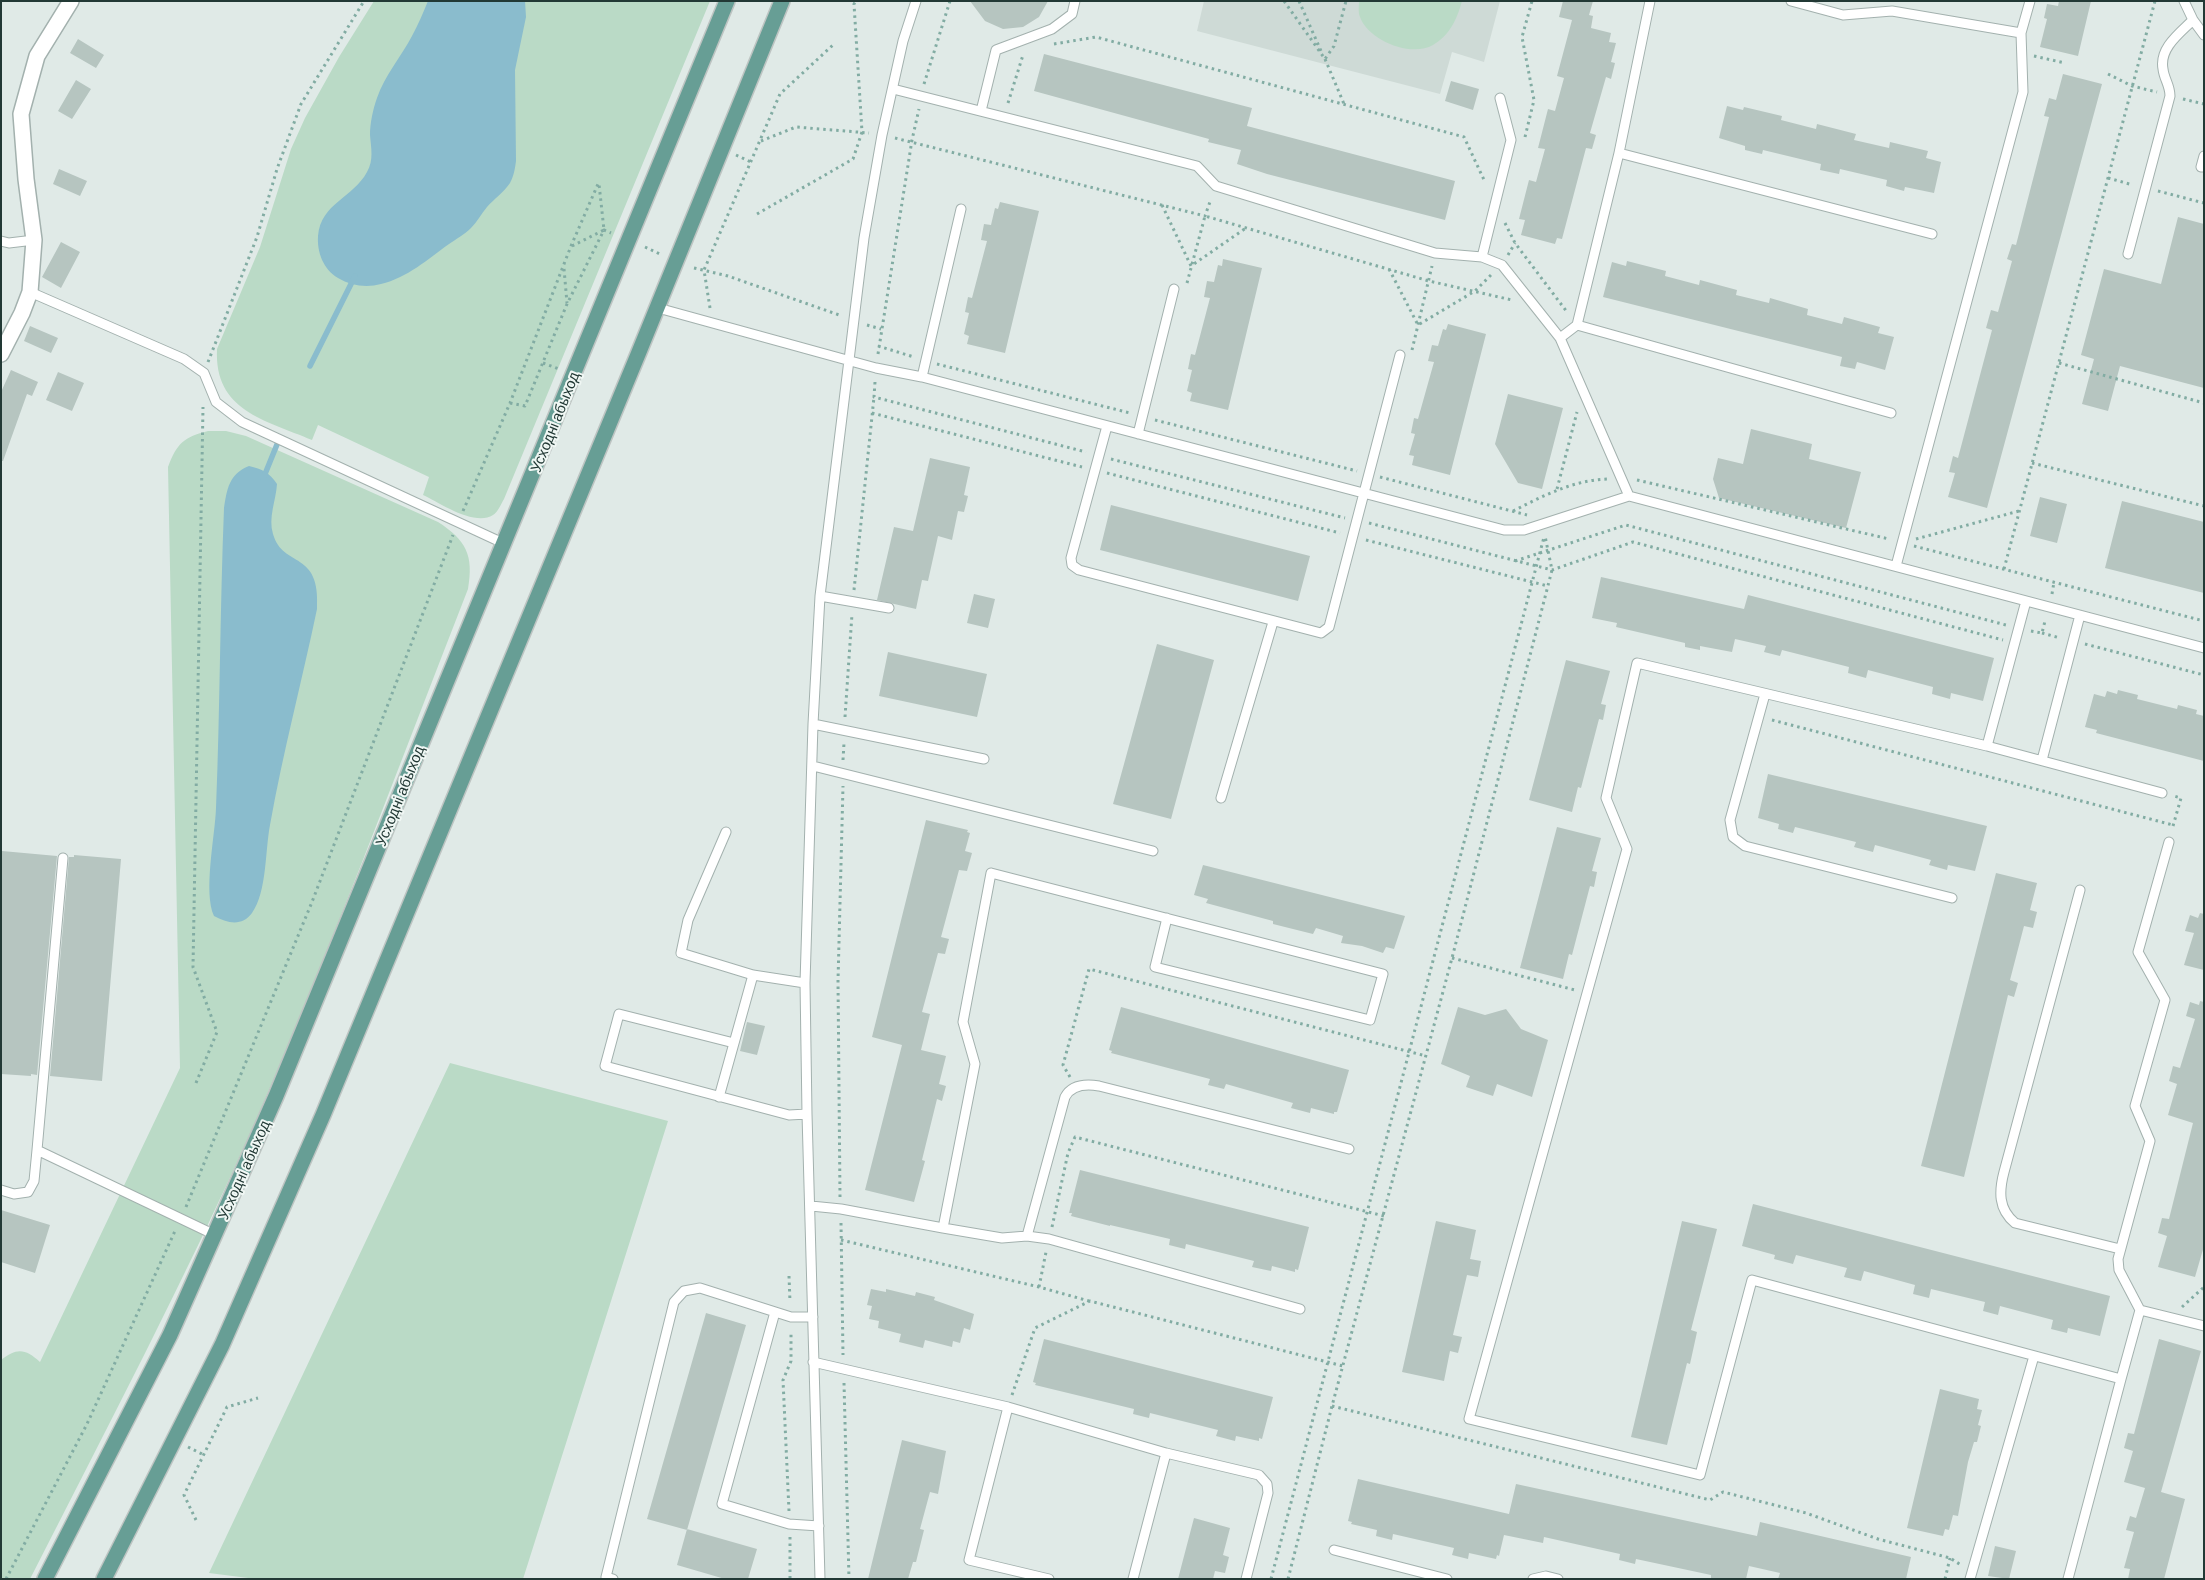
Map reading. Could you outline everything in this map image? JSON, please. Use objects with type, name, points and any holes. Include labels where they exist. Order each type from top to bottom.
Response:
[{"type":"main road","name":"Усходні абыход","points":[[45,1579],[170,1335],[280,1088],[727,1]]},
{"type":"main road","points":[[104,1579],[222,1345],[323,1115],[658,308],[782,1]]},
{"type":"street","points":[[1,354],[22,313],[30,292],[34,240],[26,178],[21,114],[37,56],[71,1]]},
{"type":"lane","points":[[820,1579],[813,1362],[805,983],[813,724],[820,596],[864,238],[882,135],[903,41],[916,1]]},
{"type":"lane","points":[[981,112],[996,50],[1052,29],[1072,14],[1075,1]]},
{"type":"lane","points":[[1560,338],[1577,325],[1619,153],[1650,1]]},
{"type":"lane","points":[[1791,1],[1844,15],[1892,11],[2022,33]]},
{"type":"lane","points":[[1896,566],[2023,92],[2022,33],[2030,1]]},
{"type":"lane","points":[[2184,1],[2193,20],[2204,35]]},
{"type":"lane","points":[[2128,254],[2170,96],[2170,87],[2162,68],[2163,56],[2171,42],[2193,20]]},
{"type":"lane","points":[[893,90],[1197,166],[1216,186],[1435,253],[1482,257],[1502,265],[1560,338],[1629,496]]},
{"type":"lane","points":[[1482,257],[1511,140],[1500,98]]},
{"type":"lane","points":[[1619,153],[1932,234]]},
{"type":"lane","points":[[2204,156],[2201,166],[2204,167]]},
{"type":"lane","points":[[922,378],[961,209]]},
{"type":"lane","points":[[1,241],[9,243],[34,240]]},
{"type":"lane","points":[[1138,434],[1174,289]]},
{"type":"lane","points":[[30,292],[184,359],[204,373],[216,402],[242,422],[505,544]]},
{"type":"lane","points":[[658,308],[848,361],[922,378],[1504,530],[1518,531],[1629,496],[2204,648]]},
{"type":"lane","points":[[1577,325],[1891,413]]},
{"type":"lane","points":[[1107,426],[1071,558],[1072,565],[1079,570],[1317,634],[1326,629],[1353,536],[1400,355]]},
{"type":"lane","points":[[820,596],[889,608]]},
{"type":"lane","points":[[1987,746],[2026,601]]},
{"type":"lane","points":[[2042,760],[2080,616]]},
{"type":"lane","points":[[1221,798],[1273,622]]},
{"type":"lane","points":[[2121,1379],[1752,1280],[1700,1475],[1469,1419],[1627,849],[1606,798],[1637,663],[1987,746],[2162,792]]},
{"type":"lane","points":[[1765,694],[1730,820],[1733,837],[1745,846],[1952,898]]},
{"type":"lane","points":[[813,724],[844,732],[984,759]]},
{"type":"lane","points":[[812,766],[1152,851]]},
{"type":"lane","points":[[726,832],[688,920],[681,953],[753,974],[805,983]]},
{"type":"lane","points":[[2068,1579],[2140,1310],[2118,1270],[2118,1259],[2150,1141],[2135,1106],[2165,1000],[2138,952],[2169,842]]},
{"type":"lane","points":[[1,1190],[14,1194],[28,1192],[34,1180],[63,858]]},
{"type":"lane","points":[[943,1228],[975,1064],[963,1022],[990,872],[1383,974],[1370,1020],[1155,967],[1166,918]]},
{"type":"lane","points":[[2080,890],[2004,1172],[1999,1200],[2007,1217],[2014,1223],[2120,1249]]},
{"type":"lane","points":[[719,1097],[753,974]]},
{"type":"lane","points":[[734,1043],[620,1014],[605,1066],[789,1115],[807,1114]]},
{"type":"lane","points":[[1027,1236],[1065,1097],[1069,1091],[1083,1085],[1099,1086],[1349,1150]]},
{"type":"lane","points":[[37,1150],[215,1235]]},
{"type":"lane","points":[[811,1206],[840,1209],[1002,1238],[1027,1236],[1049,1240],[1300,1309]]},
{"type":"lane","points":[[613,1579],[606,1577],[674,1302],[684,1291],[700,1288],[791,1317],[813,1316]]},
{"type":"lane","points":[[2140,1310],[2204,1326]]},
{"type":"lane","points":[[774,1312],[722,1504],[790,1524],[819,1526]]},
{"type":"lane","points":[[1970,1578],[2034,1356]]},
{"type":"lane","points":[[813,1362],[1008,1407],[1166,1453],[1259,1475],[1267,1484],[1268,1493],[1246,1579]]},
{"type":"lane","points":[[1008,1407],[969,1560],[1048,1579]]},
{"type":"lane","points":[[1134,1579],[1166,1453]]},
{"type":"lane","points":[[1334,1550],[1447,1579]]},
{"type":"lane","points":[[1533,1579],[1546,1576],[1558,1579]]},
{"type":"path","points":[[204,373],[257,237],[277,169],[302,104],[364,1]]},
{"type":"path","points":[[757,214],[853,159],[862,132],[854,4],[856,1]]},
{"type":"path","points":[[933,86],[924,86],[950,1]]},
{"type":"path","points":[[1284,1],[1325,59]]},
{"type":"path","points":[[1298,1],[1344,104]]},
{"type":"path","points":[[1325,59],[1334,46],[1346,1]]},
{"type":"path","points":[[1525,138],[1534,100],[1522,37],[1532,1]]},
{"type":"path","points":[[2004,569],[2155,1]]},
{"type":"path","points":[[1053,45],[1096,37],[1464,137],[1515,243],[1577,325]]},
{"type":"path","points":[[711,314],[704,270],[780,94],[834,44]]},
{"type":"path","points":[[984,100],[1009,103],[1024,53],[1030,50]]},
{"type":"path","points":[[2022,53],[2065,63]]},
{"type":"path","points":[[2108,74],[2132,86]]},
{"type":"path","points":[[877,359],[912,140],[920,103]]},
{"type":"path","points":[[760,141],[796,128],[873,134]]},
{"type":"path","points":[[892,137],[912,140],[1162,204],[1429,281],[1533,305]]},
{"type":"path","points":[[462,514],[510,403],[571,246],[598,184],[604,230],[567,304],[525,406],[510,403]]},
{"type":"path","points":[[1206,216],[1216,186]]},
{"type":"path","points":[[1162,204],[1191,266],[1246,228]]},
{"type":"path","points":[[571,246],[604,230],[611,233]]},
{"type":"path","points":[[1389,269],[1418,325],[1474,291],[1502,265],[1515,243]]},
{"type":"path","points":[[646,247],[660,254]]},
{"type":"path","points":[[563,267],[567,304]]},
{"type":"path","points":[[694,268],[728,276],[842,316]]},
{"type":"path","points":[[862,323],[881,329]]},
{"type":"path","points":[[878,346],[926,361],[1531,516]]},
{"type":"path","points":[[2059,363],[2204,403]]},
{"type":"path","points":[[849,1579],[840,1209],[838,981],[844,732],[853,603],[876,376]]},
{"type":"path","points":[[1557,489],[1582,392]]},
{"type":"path","points":[[874,397],[1089,452]]},
{"type":"path","points":[[196,1083],[217,1032],[194,968],[203,403]]},
{"type":"path","points":[[872,413],[1085,468]]},
{"type":"path","points":[[1106,457],[1349,519]]},
{"type":"path","points":[[2032,463],[2204,506]]},
{"type":"path","points":[[1101,472],[1548,586]]},
{"type":"path","points":[[1513,511],[1557,489],[1593,479]]},
{"type":"path","points":[[1902,542],[2019,511]]},
{"type":"path","points":[[1368,523],[1552,570],[1634,542],[2015,643]]},
{"type":"path","points":[[1515,561],[1626,525],[2062,639]]},
{"type":"path","points":[[6,1579],[87,1424],[181,1219],[312,902],[454,532]]},
{"type":"path","points":[[1272,1579],[1545,533],[1552,570],[1288,1579]]},
{"type":"path","points":[[2050,599],[2054,582]]},
{"type":"path","points":[[2042,633],[2046,618]]},
{"type":"path","points":[[2084,644],[2204,675]]},
{"type":"path","points":[[1759,717],[2173,825]]},
{"type":"path","points":[[2162,792],[2181,798],[2169,842]]},
{"type":"path","points":[[1452,958],[1586,993]]},
{"type":"path","points":[[1076,1087],[1063,1065],[1089,969],[1426,1056]]},
{"type":"path","points":[[1039,1287],[1068,1153],[1075,1137],[1384,1216]]},
{"type":"path","points":[[841,1240],[1039,1287],[1343,1366]]},
{"type":"path","points":[[789,1276],[791,1317],[790,1361],[784,1380],[790,1524],[790,1579]]},
{"type":"path","points":[[2170,1317],[2204,1287]]},
{"type":"path","points":[[1008,1407],[1035,1328],[1090,1301]]},
{"type":"path","points":[[196,1520],[184,1495],[227,1407],[258,1398]]},
{"type":"path","points":[[1332,1406],[1710,1500],[1722,1492],[1806,1513],[1878,1539],[1950,1558],[1960,1564],[1970,1578]]},
{"type":"path","points":[[1945,1579],[1950,1558]]},
{"type":"shaded area","points":[[1204,1],[1500,1],[1484,62],[1452,52],[1440,94],[1197,31]]},
{"type":"green space","points":[[374,1],[710,1],[504,499],[495,514],[486,518],[467,516],[423,495],[429,477],[318,425],[312,440],[260,419],[233,400],[224,387],[218,370],[217,349],[260,247],[291,149],[305,118],[339,57]]},
{"type":"green space","points":[[1359,1],[1462,1],[1455,20],[1444,36],[1433,45],[1424,48],[1402,48],[1381,39],[1372,33],[1359,14]]},
{"type":"green space","points":[[208,431],[226,431],[246,436],[438,522],[455,535],[466,550],[470,567],[468,589],[310,992],[228,1183],[145,1353],[30,1579],[1,1579],[1,1360],[12,1353],[21,1351],[30,1354],[40,1362],[180,1068],[168,467],[182,442]]},
{"type":"green space","points":[[450,1063],[668,1121],[523,1579],[256,1579],[209,1573]]},
{"type":"water","points":[[428,1],[525,1],[526,17],[515,70],[516,161],[513,175],[508,186],[463,235],[400,277],[381,284],[359,286],[343,281],[328,270],[320,254],[318,236],[320,225],[331,208],[361,181],[367,172],[371,163],[370,135],[373,111],[377,98],[384,82],[408,44]]},
{"type":"water","points":[[249,466],[265,472],[277,484],[271,521],[273,534],[278,545],[307,568],[313,577],[317,590],[317,609],[275,798],[260,894],[257,904],[248,917],[239,922],[229,922],[214,916],[210,893],[210,864],[216,808],[224,508],[230,483],[237,473]]},
{"type":"building","points":[[970,1],[1048,1],[1039,17],[1023,27],[1003,29],[985,21]]},
{"type":"building","points":[[1563,1],[1593,1],[1589,15],[1593,16],[1591,28],[1611,33],[1609,42],[1616,43],[1611,62],[1615,63],[1611,79],[1606,77],[1590,133],[1596,135],[1592,149],[1586,148],[1562,239],[1557,238],[1555,244],[1521,235],[1525,220],[1519,219],[1529,180],[1536,182],[1545,149],[1538,148],[1548,109],[1555,111],[1564,78],[1557,76],[1572,20],[1559,17]]},
{"type":"building","points":[[2059,1],[2091,1],[2078,56],[2040,47],[2047,19],[2044,18],[2047,4],[2058,6]]},
{"type":"building","points":[[78,39],[104,55],[96,68],[70,53]]},
{"type":"building","points":[[1044,54],[1252,108],[1247,126],[1455,181],[1445,220],[1267,174],[1237,164],[1241,150],[1208,142],[1209,139],[1034,91]]},
{"type":"building","points":[[2063,74],[2102,84],[1987,508],[1948,497],[1955,473],[1949,472],[1953,456],[1958,458],[1992,330],[1986,328],[1991,310],[1998,312],[2012,261],[2007,259],[2012,244],[2016,245],[2049,117],[2044,116],[2049,98],[2056,100]]},
{"type":"building","points":[[76,80],[91,89],[72,119],[58,111]]},
{"type":"building","points":[[1451,81],[1479,89],[1473,110],[1445,101]]},
{"type":"building","points":[[1727,106],[1743,110],[1744,107],[1782,116],[1781,120],[1816,129],[1817,124],[1856,134],[1854,140],[1889,148],[1890,142],[1928,151],[1926,158],[1941,162],[1934,193],[1905,187],[1904,191],[1886,186],[1887,180],[1840,169],[1839,174],[1820,170],[1821,164],[1763,150],[1762,154],[1745,150],[1745,146],[1719,138]]},
{"type":"building","points":[[59,169],[87,181],[80,196],[53,184]]},
{"type":"building","points":[[1000,202],[1039,211],[1005,353],[967,344],[969,336],[964,334],[969,313],[965,312],[968,297],[972,298],[987,241],[981,240],[984,224],[991,225],[995,208],[998,209]]},
{"type":"building","points":[[2178,217],[2204,224],[2204,388],[2120,366],[2108,411],[2082,404],[2094,359],[2081,355],[2104,269],[2161,284]]},
{"type":"building","points":[[61,242],[80,252],[61,288],[42,277]]},
{"type":"building","points":[[1223,259],[1262,268],[1228,410],[1190,401],[1192,393],[1187,391],[1192,370],[1188,369],[1191,354],[1195,355],[1210,298],[1204,297],[1207,281],[1214,282],[1218,265],[1222,266]]},
{"type":"building","points":[[1627,261],[1666,271],[1665,276],[1699,285],[1700,280],[1737,290],[1736,295],[1769,303],[1770,298],[1808,309],[1807,315],[1842,324],[1844,317],[1880,327],[1878,333],[1894,337],[1885,370],[1857,362],[1855,369],[1840,366],[1842,357],[1603,297],[1612,262],[1626,266]]},
{"type":"building","points":[[1448,324],[1486,334],[1450,475],[1412,465],[1414,456],[1409,455],[1415,434],[1411,433],[1414,418],[1418,419],[1434,362],[1428,361],[1432,345],[1438,346],[1443,329],[1446,330]]},
{"type":"building","points":[[30,326],[58,338],[51,353],[24,341]]},
{"type":"building","points":[[11,370],[38,382],[32,396],[27,394],[3,461],[1,461],[1,392]]},
{"type":"building","points":[[58,372],[84,383],[72,411],[46,400]]},
{"type":"building","points":[[1508,394],[1563,408],[1542,489],[1518,483],[1495,444]]},
{"type":"building","points":[[1751,429],[1812,444],[1809,459],[1861,472],[1846,528],[1719,498],[1713,479],[1718,458],[1743,464]]},
{"type":"building","points":[[930,458],[970,467],[964,495],[968,496],[964,512],[958,511],[952,540],[938,536],[928,581],[922,580],[916,609],[877,600],[894,527],[913,531]]},
{"type":"building","points":[[2040,497],[2067,504],[2057,543],[2030,536]]},
{"type":"building","points":[[2122,501],[2204,522],[2204,593],[2105,568]]},
{"type":"building","points":[[1111,505],[1310,556],[1298,601],[1100,550]]},
{"type":"building","points":[[1601,577],[1744,609],[1748,595],[1994,658],[1983,701],[1951,693],[1950,699],[1932,694],[1933,687],[1868,670],[1866,678],[1848,673],[1849,667],[1782,650],[1780,656],[1764,652],[1766,646],[1735,639],[1732,652],[1700,646],[1700,650],[1685,647],[1685,643],[1616,627],[1617,623],[1592,618]]},
{"type":"building","points":[[974,594],[995,599],[988,628],[967,623]]},
{"type":"building","points":[[1157,644],[1214,660],[1171,819],[1113,804]]},
{"type":"building","points":[[888,652],[987,674],[977,717],[879,696]]},
{"type":"building","points":[[1566,660],[1610,671],[1601,704],[1606,705],[1603,720],[1599,719],[1581,788],[1578,787],[1572,812],[1529,800]]},
{"type":"building","points":[[2118,690],[2138,695],[2137,699],[2177,709],[2178,705],[2197,710],[2196,714],[2204,716],[2204,761],[2096,733],[2097,730],[2085,727],[2094,694],[2105,697],[2107,691],[2117,694]]},
{"type":"building","points":[[1768,774],[1987,826],[1975,871],[1948,865],[1947,870],[1929,865],[1931,860],[1875,845],[1873,852],[1854,847],[1856,842],[1795,827],[1793,833],[1778,829],[1779,824],[1758,818]]},
{"type":"building","points":[[926,820],[968,830],[967,832],[970,833],[965,851],[972,853],[967,871],[959,870],[941,937],[949,939],[945,954],[938,953],[922,1012],[930,1014],[921,1050],[946,1056],[939,1084],[946,1086],[942,1101],[937,1099],[922,1160],[925,1161],[914,1202],[865,1190],[902,1045],[872,1037]]},
{"type":"building","points":[[1557,827],[1601,838],[1592,871],[1597,872],[1594,887],[1590,886],[1572,955],[1569,954],[1563,979],[1520,968]]},
{"type":"building","points":[[2,851],[57,856],[37,1075],[31,1074],[31,1076],[1,1074]]},
{"type":"building","points":[[74,855],[121,859],[102,1081],[50,1076],[69,857],[74,857]]},
{"type":"building","points":[[1203,865],[1405,916],[1394,949],[1386,947],[1383,953],[1362,946],[1341,943],[1343,936],[1316,928],[1313,934],[1273,924],[1273,921],[1206,903],[1208,899],[1194,895]]},
{"type":"building","points":[[1996,873],[2037,883],[2030,910],[2037,912],[2033,928],[2024,926],[2010,980],[2018,983],[2014,997],[2008,995],[1964,1177],[1921,1166]]},
{"type":"building","points":[[2200,913],[2204,914],[2204,970],[2184,965],[2194,933],[2185,931],[2190,915],[2198,918]]},
{"type":"building","points":[[2200,1001],[2204,1002],[2204,1246],[2195,1277],[2158,1267],[2167,1236],[2158,1233],[2162,1218],[2169,1219],[2193,1123],[2168,1115],[2177,1084],[2169,1081],[2173,1066],[2180,1068],[2195,1019],[2186,1016],[2190,1002],[2199,1005]]},
{"type":"building","points":[[1121,1007],[1349,1070],[1337,1112],[1334,1112],[1334,1114],[1311,1108],[1310,1113],[1291,1108],[1293,1103],[1226,1084],[1224,1089],[1208,1085],[1210,1079],[1111,1053],[1112,1051],[1109,1050]]},
{"type":"building","points":[[1458,1007],[1485,1015],[1506,1009],[1521,1029],[1548,1040],[1532,1097],[1497,1084],[1493,1096],[1466,1087],[1470,1076],[1441,1064]]},
{"type":"building","points":[[747,1022],[765,1026],[757,1055],[740,1051]]},
{"type":"building","points":[[1080,1170],[1309,1227],[1298,1270],[1295,1269],[1295,1272],[1272,1266],[1271,1271],[1252,1267],[1254,1261],[1186,1244],[1185,1249],[1169,1245],[1170,1239],[1071,1216],[1072,1213],[1069,1213]]},
{"type":"building","points":[[1753,1204],[2110,1296],[2100,1336],[2068,1328],[2067,1333],[2051,1329],[2053,1320],[2000,1306],[1998,1315],[1983,1311],[1985,1302],[1931,1289],[1929,1298],[1913,1294],[1915,1285],[1864,1271],[1861,1281],[1844,1277],[1847,1268],[1796,1255],[1793,1264],[1774,1259],[1775,1255],[1742,1246]]},
{"type":"building","points":[[1,1210],[50,1225],[35,1273],[1,1262]]},
{"type":"building","points":[[1436,1221],[1476,1230],[1470,1259],[1481,1261],[1478,1277],[1467,1275],[1453,1335],[1462,1337],[1458,1353],[1450,1351],[1444,1381],[1402,1372]]},
{"type":"building","points":[[1682,1221],[1717,1229],[1691,1330],[1697,1332],[1690,1364],[1687,1363],[1667,1445],[1631,1437]]},
{"type":"building","points":[[871,1289],[886,1292],[886,1289],[915,1296],[916,1292],[935,1297],[934,1300],[974,1314],[970,1330],[964,1328],[960,1343],[953,1341],[952,1347],[925,1340],[923,1348],[899,1342],[901,1334],[878,1328],[879,1321],[869,1319],[872,1306],[867,1305]]},
{"type":"building","points":[[706,1313],[746,1325],[687,1530],[647,1519]]},
{"type":"building","points":[[1044,1339],[1273,1397],[1262,1439],[1259,1438],[1259,1441],[1236,1436],[1235,1441],[1216,1436],[1218,1430],[1150,1413],[1149,1418],[1133,1414],[1134,1409],[1035,1385],[1036,1383],[1033,1382]]},
{"type":"building","points":[[2159,1339],[2201,1351],[2161,1492],[2185,1499],[2164,1579],[2128,1579],[2130,1569],[2124,1568],[2134,1532],[2126,1530],[2130,1516],[2136,1518],[2145,1488],[2124,1482],[2133,1451],[2124,1448],[2128,1433],[2134,1434]]},
{"type":"building","points":[[1940,1389],[1979,1399],[1977,1409],[1982,1410],[1978,1425],[1981,1426],[1977,1442],[1974,1442],[1968,1462],[1958,1516],[1953,1515],[1949,1530],[1945,1529],[1943,1536],[1907,1528]]},
{"type":"building","points":[[902,1440],[946,1451],[938,1494],[930,1492],[920,1529],[924,1530],[916,1562],[913,1562],[908,1579],[868,1579]]},
{"type":"building","points":[[1358,1479],[1509,1514],[1516,1484],[1757,1536],[1760,1522],[1911,1557],[1906,1579],[1778,1579],[1780,1573],[1749,1566],[1746,1579],[1711,1579],[1711,1575],[1636,1559],[1635,1564],[1619,1560],[1620,1554],[1544,1537],[1543,1543],[1504,1535],[1499,1556],[1497,1555],[1496,1559],[1469,1553],[1468,1559],[1452,1555],[1454,1548],[1393,1534],[1392,1540],[1376,1536],[1377,1530],[1351,1524],[1352,1522],[1348,1521]]},
{"type":"building","points":[[1194,1518],[1230,1528],[1223,1555],[1229,1557],[1225,1573],[1215,1571],[1213,1579],[1178,1579]]},
{"type":"building","points":[[687,1529],[757,1549],[748,1579],[725,1579],[677,1565]]},
{"type":"building","points":[[1995,1546],[2016,1551],[2009,1579],[1988,1576]]},
{"type":"waterway","points":[[310,366],[355,276]]},
{"type":"waterway","points":[[263,479],[278,442]]}]
